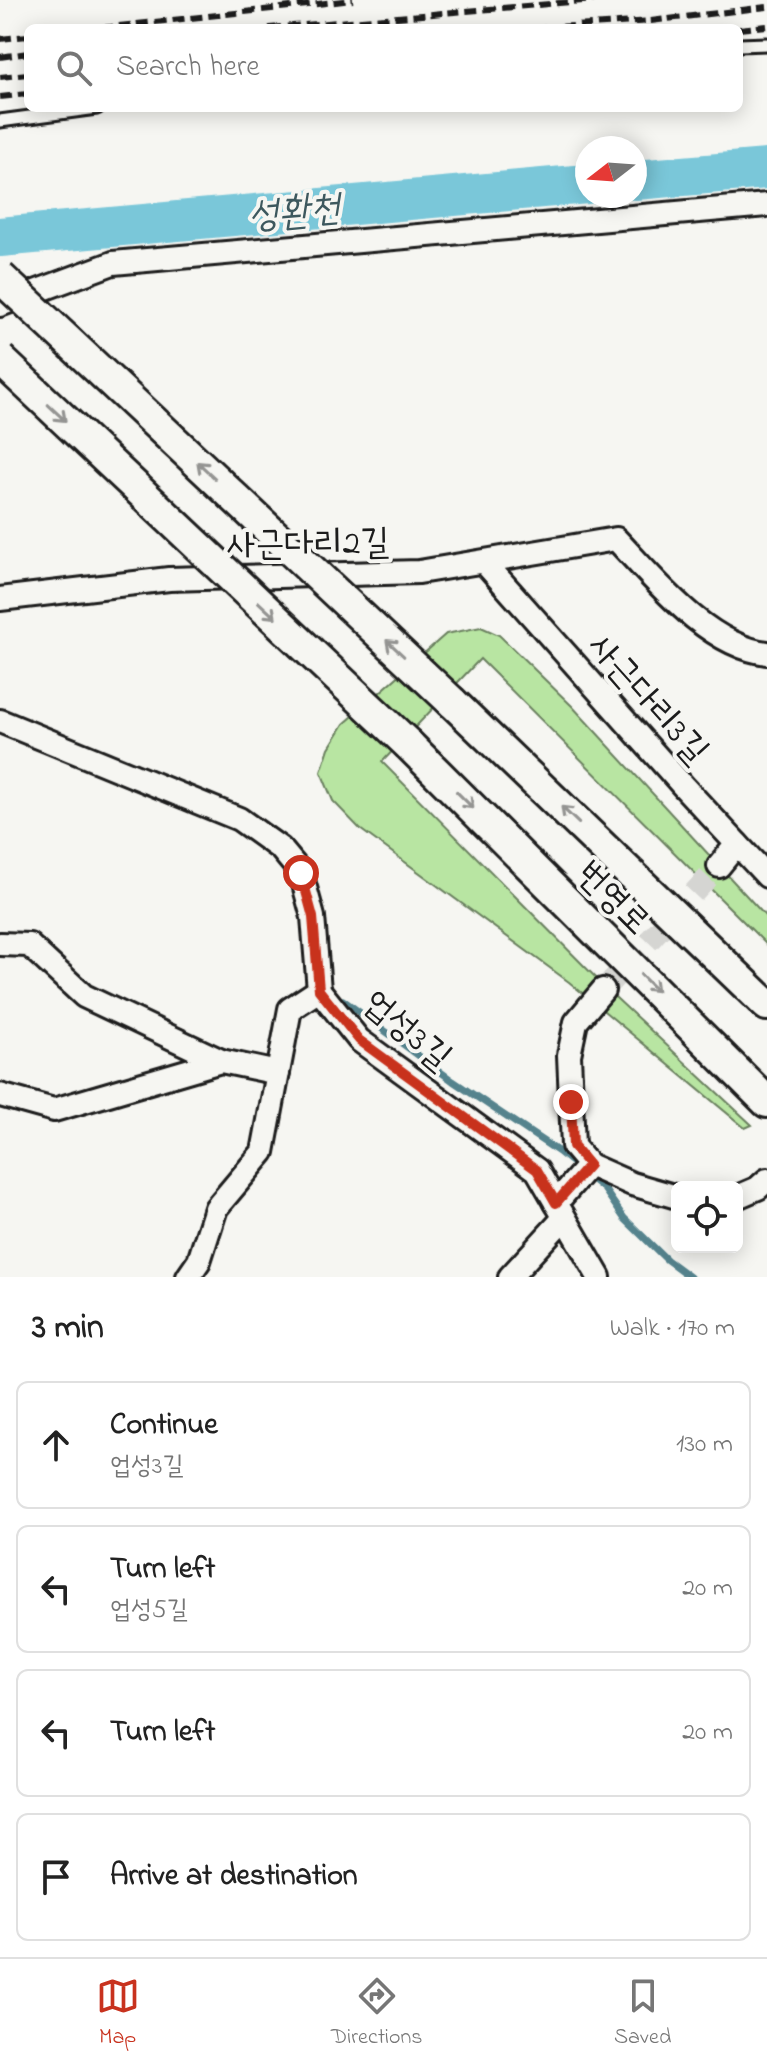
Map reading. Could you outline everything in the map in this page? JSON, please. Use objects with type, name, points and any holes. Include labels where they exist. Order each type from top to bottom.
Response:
[{"type":"street","points":[[0,305],[113,263],[767,205]]},
{"type":"street","name":"번영로","points":[[0,277],[452,702],[767,1005]]},
{"type":"street","name":"번영로","points":[[0,359],[409,745],[767,1102]]},
{"type":"street","name":"사근다리2길","points":[[0,599],[169,579],[419,572],[616,539],[675,601],[715,633],[756,652],[767,653]]},
{"type":"street","name":"사근다리3길","points":[[484,562],[767,876]]},
{"type":"street","name":"업성3길","points":[[0,721],[239,819],[281,849],[301,873],[313,917],[319,990],[359,1040],[537,1170],[562,1204],[599,1277]]},
{"type":"street","points":[[719,866],[737,844]]},
{"type":"street","points":[[0,944],[29,945],[84,996],[221,1061],[278,1073]]},
{"type":"street","points":[[188,1277],[199,1261],[216,1208],[263,1152],[290,1009],[319,990]]},
{"type":"street","points":[[603,990],[576,1022],[569,1055],[573,1146],[587,1167],[671,1195]]},
{"type":"street","points":[[0,1095],[54,1110],[221,1061]]},
{"type":"street","points":[[510,1277],[587,1167]]},
{"type":"street","points":[[743,1194],[767,1180]]},
{"type":"lane","points":[[743,45],[767,44]]},
{"type":"lane","points":[[0,121],[67,112]]},
{"type":"green space","points":[[481,627],[499,635],[572,706],[767,918],[767,945],[480,659],[382,762],[615,997],[752,1125],[745,1128],[569,982],[360,829],[333,801],[321,772],[329,748],[344,724],[446,634]]},
{"type":"waterway","name":"성환천","points":[[647,179],[767,169]]},
{"type":"waterway","name":"성환천","points":[[0,237],[575,185]]},
{"type":"waterway","points":[[343,1000],[453,1081],[559,1152],[604,1189],[624,1218],[667,1260],[690,1277]]},
{"type":"tunnel","points":[[603,990],[719,866]]},
{"type":"railway","points":[[137,24],[353,0]]},
{"type":"railway","points":[[316,24],[595,0]]},
{"type":"railway","points":[[605,24],[767,7]]},
{"type":"railway","points":[[743,29],[767,26]]},
{"type":"railway","points":[[0,39],[24,36]]},
{"type":"railway","points":[[0,57],[24,54]]},
{"type":"railway","points":[[0,77],[24,74]]},
{"type":"railway","points":[[0,97],[24,94]]},
{"type":"route","points":[[301,873],[313,917],[319,990],[359,1040],[537,1170],[556,1203],[589,1165],[573,1146],[571,1102]]}]
